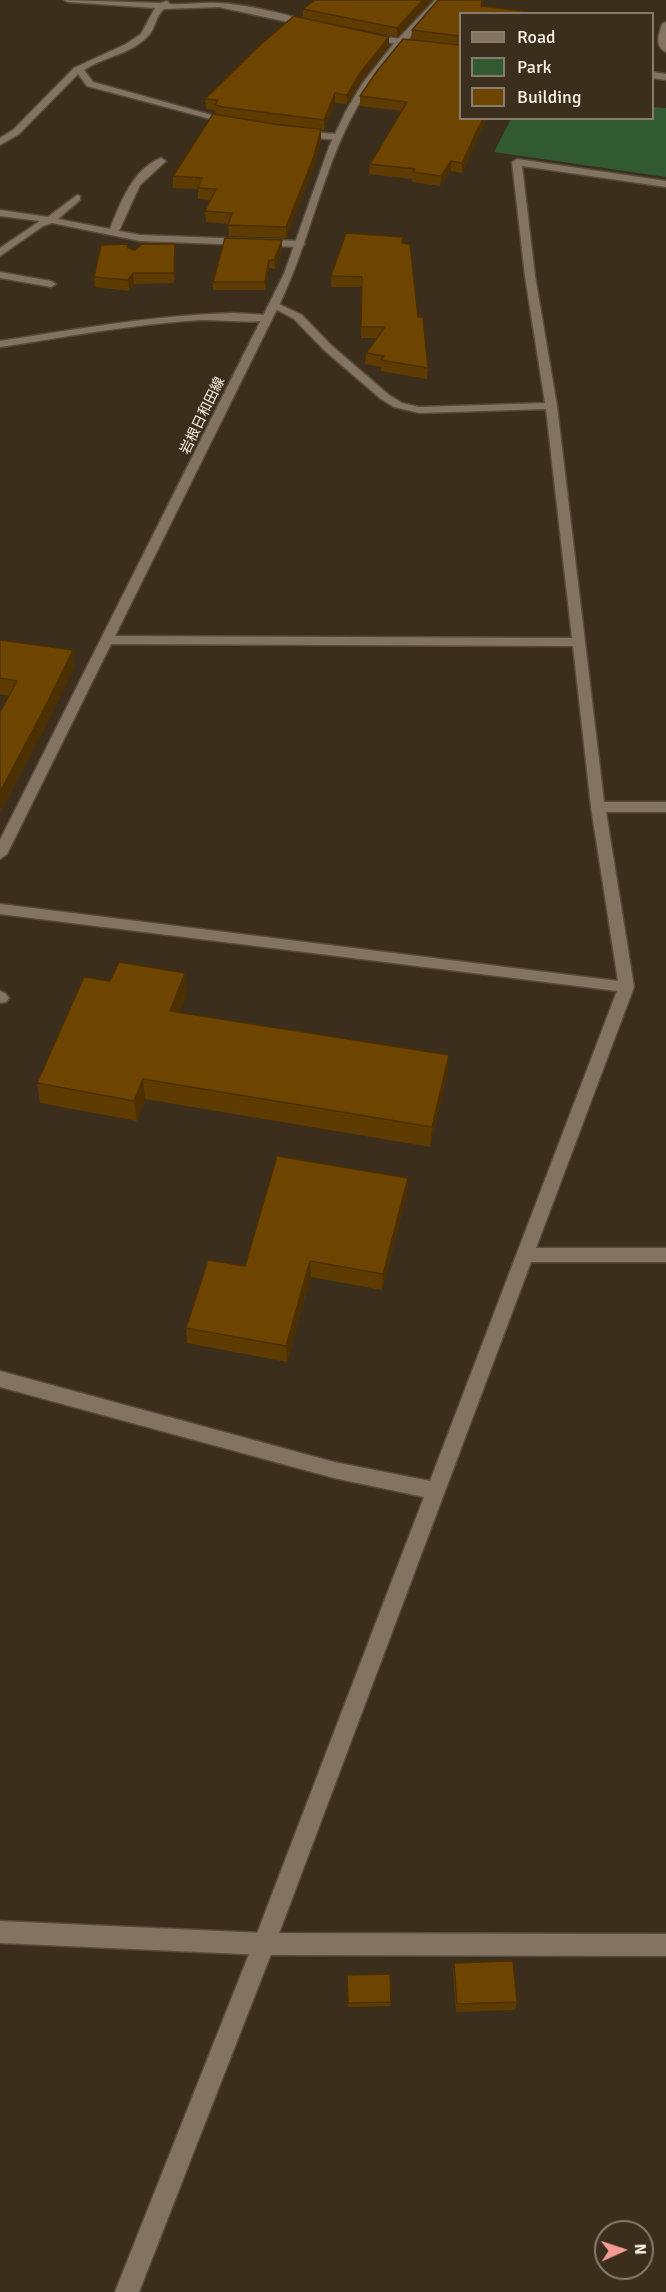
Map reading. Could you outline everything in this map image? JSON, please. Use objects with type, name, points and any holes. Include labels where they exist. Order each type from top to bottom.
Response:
[{"type":"street","points":[[68,0],[219,5],[325,28]]},
{"type":"street","name":"岩根日和田線","points":[[0,854],[274,306],[300,244],[337,138],[350,111],[365,86],[399,43],[439,0]]},
{"type":"street","points":[[0,142],[16,132],[77,70],[143,36],[152,23],[156,9],[164,3]]},
{"type":"street","points":[[666,24],[661,38],[666,49]]},
{"type":"street","points":[[357,35],[459,51]]},
{"type":"street","points":[[77,70],[90,84],[235,124]]},
{"type":"street","points":[[292,133],[337,138]]},
{"type":"street","points":[[113,233],[129,192],[150,168],[161,161]]},
{"type":"street","points":[[127,2292],[264,1944],[626,987],[598,807],[551,406],[530,276],[517,162],[666,184]]},
{"type":"street","points":[[0,253],[77,198]]},
{"type":"street","points":[[0,213],[113,233],[139,243],[300,244]]},
{"type":"street","points":[[0,275],[51,284]]},
{"type":"street","points":[[274,306],[298,317],[359,376],[385,397],[406,408],[418,410],[551,406]]},
{"type":"street","points":[[0,344],[192,317],[235,315],[267,318]]},
{"type":"street","points":[[106,640],[578,642]]},
{"type":"street","points":[[598,807],[666,807]]},
{"type":"street","points":[[0,909],[626,987]]},
{"type":"street","points":[[525,1255],[666,1255]]},
{"type":"street","points":[[0,1379],[334,1470],[436,1491]]},
{"type":"street","points":[[0,1932],[264,1944],[666,1945]]},
{"type":"green space","points":[[654,107],[666,108],[666,177],[494,152],[510,120],[654,120]]},
{"type":"building","points":[[315,0],[423,0],[397,28],[303,9]]},
{"type":"building","points":[[438,0],[482,0],[481,6],[530,12],[459,12],[459,36],[412,30]]},
{"type":"building","points":[[294,16],[389,37],[360,73],[347,95],[335,93],[324,120],[223,107],[215,105],[218,100],[205,99],[260,45]]},
{"type":"building","points":[[403,39],[459,45],[459,120],[482,120],[462,163],[451,161],[441,176],[413,172],[415,169],[370,164],[407,102],[360,96]]},
{"type":"building","points":[[213,114],[321,129],[314,156],[286,227],[228,225],[232,213],[205,211],[216,189],[198,188],[202,178],[173,176]]},
{"type":"building","points":[[346,233],[403,237],[402,243],[410,244],[418,317],[423,317],[428,368],[381,360],[384,356],[366,353],[385,327],[361,327],[362,277],[331,276]]},
{"type":"building","points":[[225,238],[282,240],[274,260],[269,260],[265,282],[213,282]]},
{"type":"building","points":[[127,244],[128,248],[135,250],[142,244],[175,244],[174,273],[133,273],[128,280],[94,277],[101,245]]},
{"type":"building","points":[[0,640],[73,650],[0,792],[0,712],[17,681],[0,678]]},
{"type":"building","points":[[119,962],[185,973],[170,1011],[449,1055],[432,1127],[143,1079],[134,1101],[37,1083],[84,977],[110,981]]},
{"type":"building","points":[[277,1156],[408,1178],[383,1274],[310,1261],[286,1346],[186,1328],[208,1260],[245,1266]]},
{"type":"building","points":[[513,1961],[517,2002],[457,2004],[454,1963]]},
{"type":"building","points":[[390,1974],[391,2002],[348,2003],[347,1975]]}]
